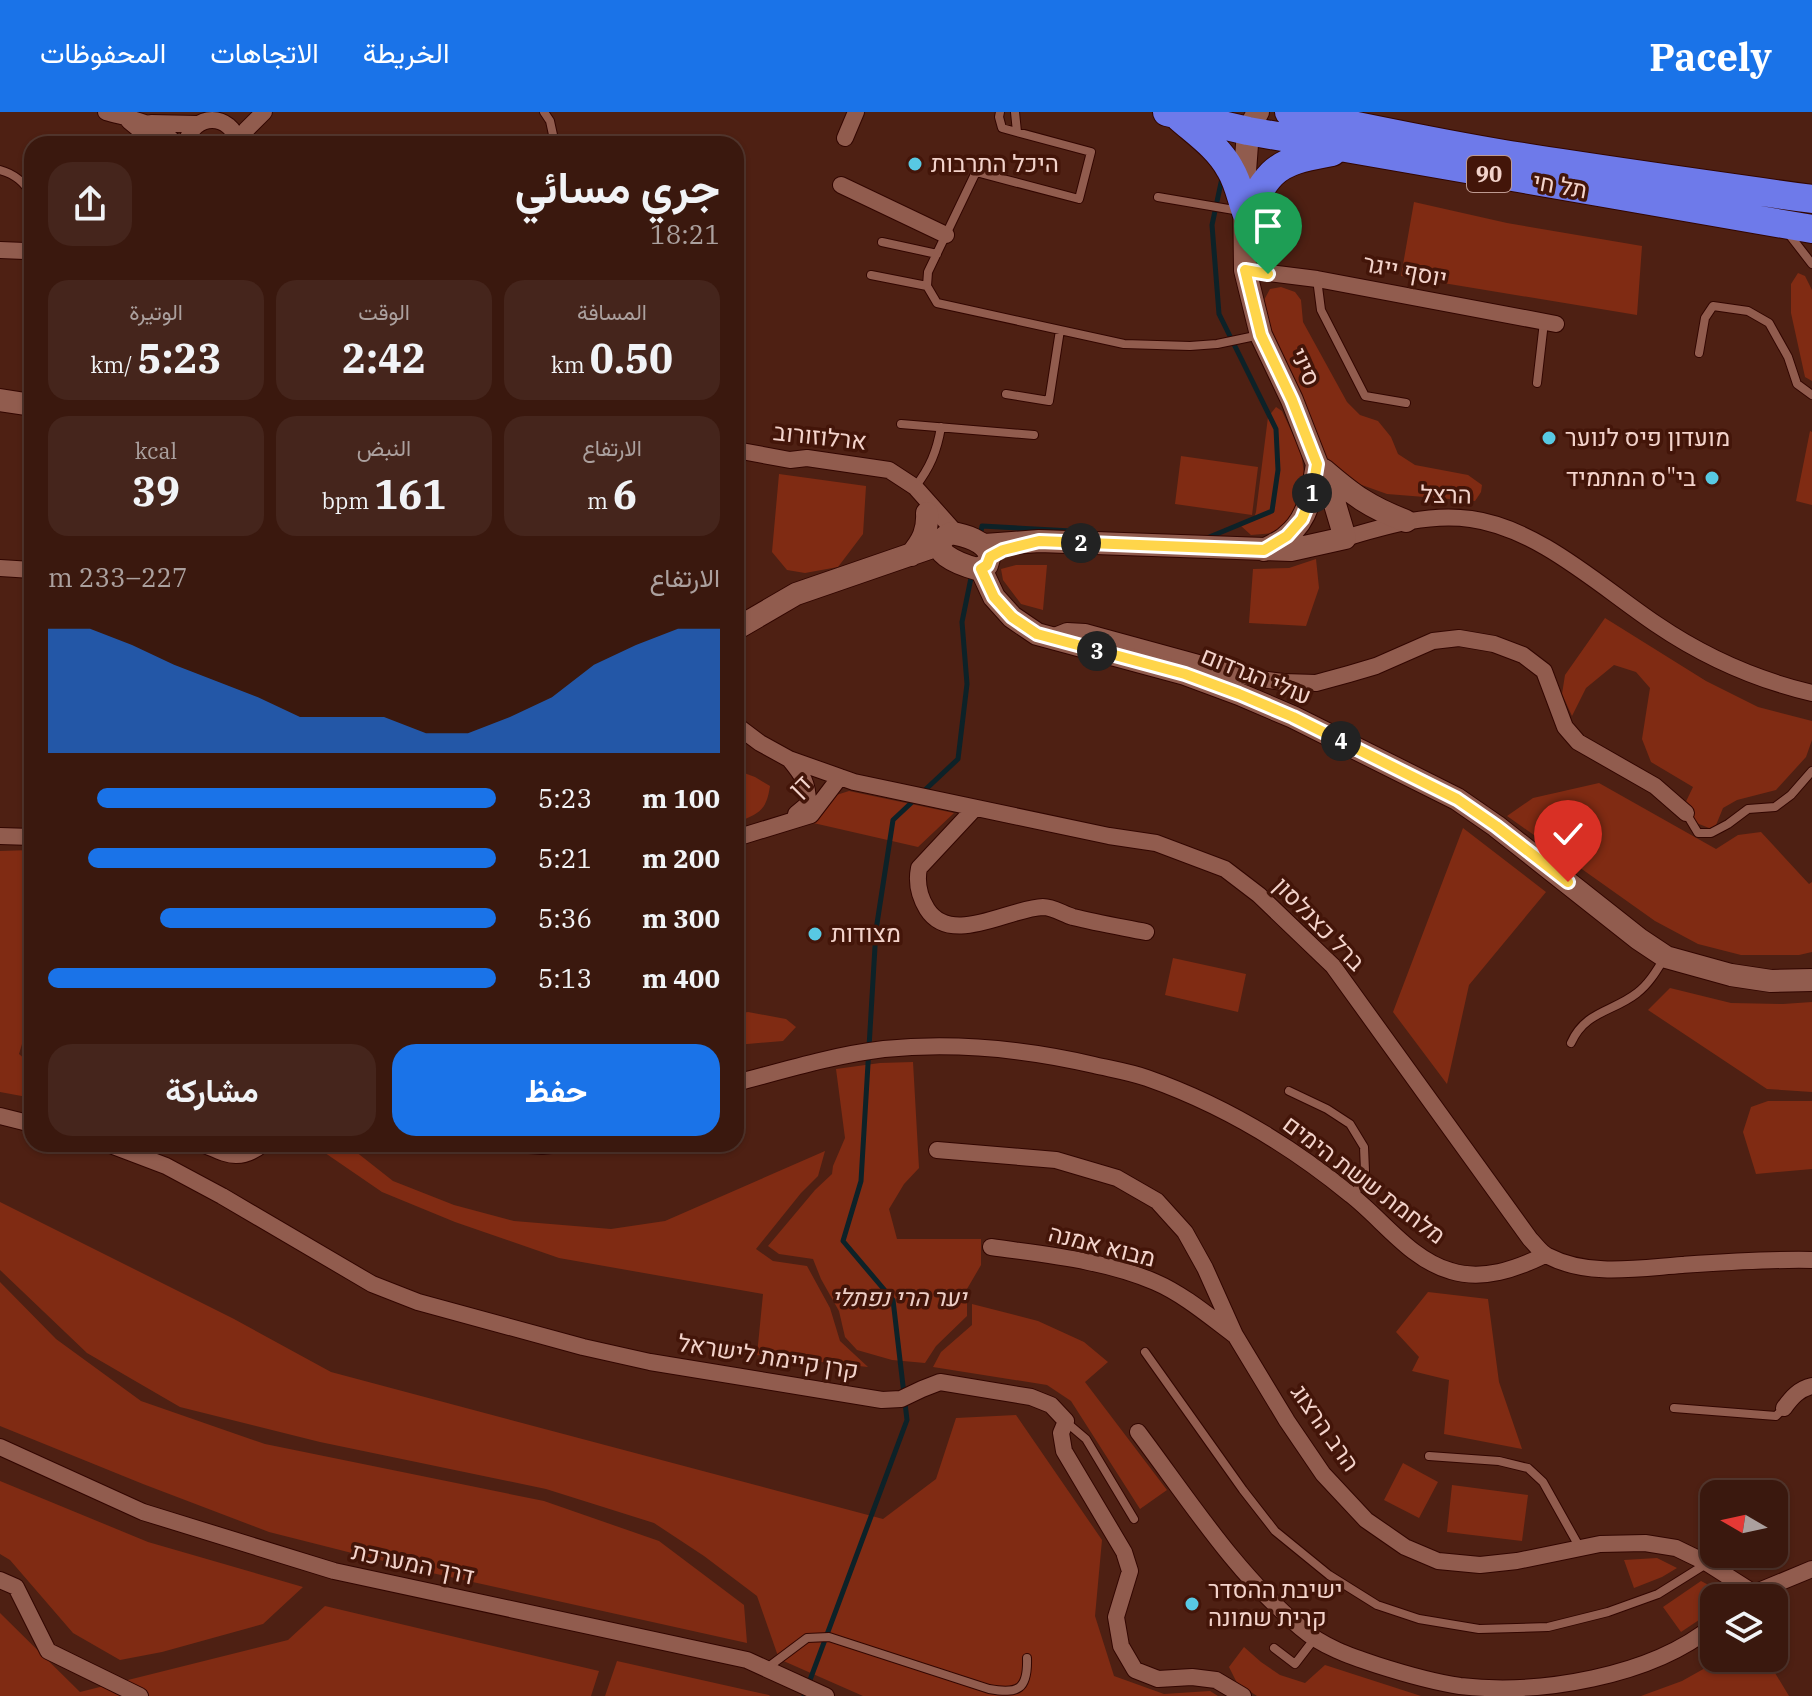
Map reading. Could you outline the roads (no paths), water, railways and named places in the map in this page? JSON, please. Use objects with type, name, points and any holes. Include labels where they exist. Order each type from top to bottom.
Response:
[{"type":"highway","name":"תל חי","points":[[1289,112],[1509,155],[1812,199]]},
{"type":"highway","name":"תל חי","points":[[1171,113],[1258,122],[1348,149],[1812,229]]},
{"type":"highway","points":[[1171,113],[1217,149],[1236,180],[1246,212]]},
{"type":"highway","points":[[1246,212],[1272,174],[1284,165],[1305,157],[1348,149]]},
{"type":"street","points":[[106,112],[124,117],[197,124],[225,116],[236,136]]},
{"type":"street","points":[[243,136],[264,112]]},
{"type":"street","points":[[845,138],[856,112]]},
{"type":"street","points":[[124,117],[147,136]]},
{"type":"street","points":[[150,119],[168,136]]},
{"type":"street","name":"סיני","points":[[1258,122],[1244,185],[1245,270],[1261,335],[1331,491],[1345,538]]},
{"type":"street","points":[[189,136],[197,124]]},
{"type":"street","points":[[841,185],[946,235]]},
{"type":"street","points":[[0,250],[24,251]]},
{"type":"street","name":"יוסף ייגר","points":[[1245,270],[1317,279],[1550,323]]},
{"type":"street","points":[[0,400],[24,404]]},
{"type":"street","name":"ארלוזורוב","points":[[744,451],[790,460],[807,458],[880,468],[897,475],[915,487],[946,543]]},
{"type":"street","points":[[1317,464],[1355,497],[1406,521]]},
{"type":"street","points":[[1264,550],[1287,536],[1302,519],[1312,494],[1317,464]]},
{"type":"street","points":[[897,475],[906,483],[946,543],[972,568],[985,557]]},
{"type":"street","points":[[911,555],[927,530],[927,513]]},
{"type":"street","name":"הרצל","points":[[985,557],[1039,541],[1291,550],[1406,521],[1433,517],[1471,519],[1499,525],[1563,557],[1657,625],[1705,653],[1761,678],[1812,693]]},
{"type":"street","points":[[864,570],[946,543]]},
{"type":"street","points":[[744,624],[796,594],[946,543]]},
{"type":"street","name":"עולי הגרדום","points":[[985,557],[994,597],[1012,617],[1037,634],[1185,674],[1239,694],[1293,717],[1457,799],[1666,957],[1731,975],[1771,981],[1812,980]]},
{"type":"street","points":[[0,568],[24,570]]},
{"type":"street","points":[[744,615],[765,611]]},
{"type":"street","points":[[1050,638],[1067,631],[1085,632],[1253,678],[1316,683],[1376,666],[1433,641],[1459,638],[1494,644],[1523,655],[1544,671],[1565,727],[1578,742],[1655,786],[1686,813]]},
{"type":"street","name":"ברל כצנלסון","points":[[744,731],[789,759],[882,790],[1156,843],[1225,869],[1259,895],[1333,966],[1530,1239],[1545,1255]]},
{"type":"street","name":"דן","points":[[789,759],[802,774],[808,788],[808,804],[789,821]]},
{"type":"street","name":"דן","points":[[744,835],[811,815],[840,777]]},
{"type":"street","points":[[975,808],[919,868],[916,881],[923,903],[931,915],[946,925],[972,925],[1046,907],[1069,916],[1146,932]]},
{"type":"street","points":[[0,836],[24,837]]},
{"type":"street","name":"מלחמת ששת הימים","points":[[744,1081],[884,1049],[977,1046],[1052,1056],[1144,1077],[1236,1117],[1315,1167],[1418,1254],[1440,1267],[1472,1274],[1502,1272],[1545,1255]]},
{"type":"street","points":[[0,1116],[24,1122]]},
{"type":"street","name":"הרב הרצוג","points":[[937,1150],[1056,1160],[1117,1178],[1157,1201],[1185,1232],[1235,1335],[1323,1474],[1366,1520],[1405,1547],[1438,1561],[1480,1565],[1517,1561],[1600,1544],[1645,1543],[1676,1548],[1700,1560]]},
{"type":"street","name":"קרן קיימת לישראל","points":[[129,1152],[166,1166],[222,1196],[372,1284],[418,1302],[650,1362],[882,1400],[901,1399],[940,1382],[1031,1397],[1051,1405],[1066,1421]]},
{"type":"street","points":[[222,1152],[235,1157],[253,1152]]},
{"type":"street","name":"מבוא אמנה","points":[[991,1247],[1123,1270],[1158,1283],[1235,1335]]},
{"type":"street","points":[[1545,1255],[1575,1265],[1616,1270],[1778,1259],[1812,1260]]},
{"type":"street","points":[[1784,1408],[1803,1388],[1812,1386]]},
{"type":"street","points":[[1066,1421],[1061,1433],[1064,1451],[1124,1552],[1130,1571],[1116,1617],[1121,1646],[1135,1670],[1158,1679],[1192,1677],[1216,1680],[1243,1696]]},
{"type":"street","points":[[1138,1432],[1240,1567],[1274,1604],[1304,1630],[1342,1653],[1392,1670],[1459,1686],[1517,1692],[1592,1679],[1655,1661],[1700,1634]]},
{"type":"street","name":"דרך המערכת","points":[[0,1447],[143,1512],[334,1571],[747,1660],[826,1696]]},
{"type":"street","name":"הרב הרצוג","points":[[1714,1568],[1736,1584]]},
{"type":"street","points":[[1777,1584],[1812,1569]]},
{"type":"street","points":[[0,1580],[16,1587],[48,1651],[140,1696]]},
{"type":"lane","points":[[544,112],[553,136]]},
{"type":"lane","points":[[1000,112],[1002,128],[1091,152],[1079,199],[976,172],[928,272],[927,286],[937,303],[1124,344],[1190,346],[1261,335]]},
{"type":"lane","points":[[1015,112],[1017,132]]},
{"type":"lane","points":[[0,170],[11,173],[24,183]]},
{"type":"lane","points":[[1158,197],[1246,212]]},
{"type":"lane","points":[[1774,223],[1797,243],[1812,264]]},
{"type":"lane","points":[[882,242],[937,254]]},
{"type":"lane","points":[[871,275],[927,286]]},
{"type":"lane","points":[[1317,279],[1321,310],[1365,396],[1406,403]]},
{"type":"lane","points":[[1699,353],[1705,318],[1713,306],[1748,311],[1769,323],[1788,357],[1797,384],[1812,395]]},
{"type":"lane","points":[[1537,383],[1550,323]]},
{"type":"lane","points":[[1006,394],[1049,401],[1060,330]]},
{"type":"lane","points":[[901,424],[1034,435]]},
{"type":"lane","points":[[915,487],[934,457],[941,427]]},
{"type":"lane","points":[[1686,813],[1698,833],[1711,833],[1748,809],[1775,807],[1791,795],[1812,771]]},
{"type":"lane","points":[[1571,1043],[1577,1028],[1635,995],[1666,957]]},
{"type":"lane","points":[[1289,1091],[1350,1124],[1364,1147],[1365,1159],[1365,1171],[1354,1197]]},
{"type":"lane","points":[[1145,1352],[1275,1531],[1329,1575],[1377,1605],[1419,1619],[1479,1629],[1548,1627],[1608,1612],[1658,1594],[1700,1567]]},
{"type":"lane","points":[[1674,1408],[1776,1416],[1784,1408]]},
{"type":"lane","points":[[1066,1421],[1086,1439],[1134,1519]]},
{"type":"lane","points":[[1429,1456],[1499,1461],[1528,1468],[1543,1482],[1580,1548]]},
{"type":"lane","points":[[766,1669],[807,1638],[829,1637],[989,1689],[1009,1692],[1021,1687],[1027,1674],[1027,1658]]},
{"type":"lane","points":[[1274,1648],[1295,1664],[1315,1637]]},
{"type":"waterway","points":[[1207,538],[1272,511],[1278,470],[1276,429],[1219,314],[1212,225],[1222,178]]},
{"type":"waterway","points":[[980,536],[982,526],[1090,532]]},
{"type":"waterway","points":[[804,1696],[907,1420],[893,1300],[843,1241],[861,1181],[876,930],[893,820],[958,759],[967,684],[962,622],[972,573]]},
{"type":"place","name":"היכל התרבות","points":[[915,164]]},
{"type":"place","name":"מועדון פיס לנוער","points":[[1549,438]]},
{"type":"place","name":"בי\"ס המתמיד","points":[[1712,478]]},
{"type":"place","name":"מצודות","points":[[815,934]]},
{"type":"place","name":"ישיבת ההסדר קרית שמונה","points":[[1192,1604]]},
{"type":"park label","name":"יער הרי נפתלי","points":[[899,1298]]}]
